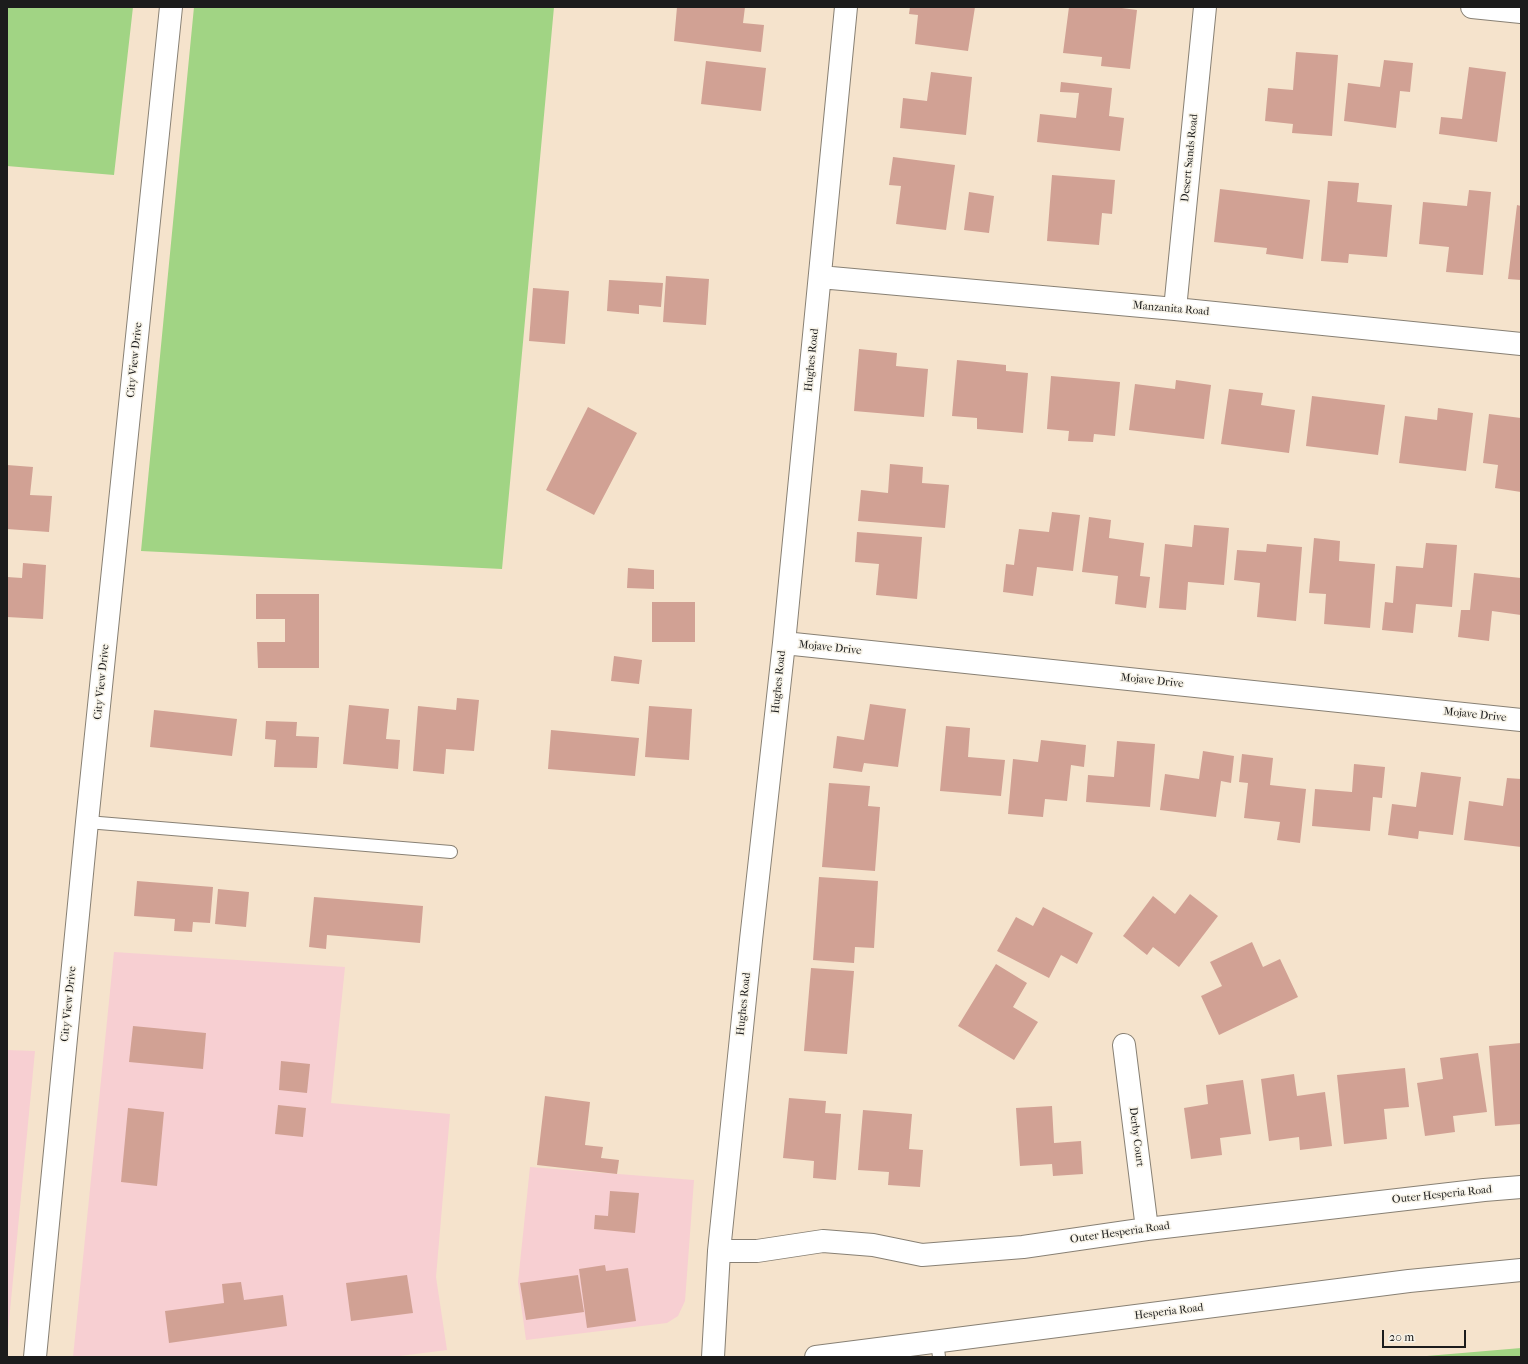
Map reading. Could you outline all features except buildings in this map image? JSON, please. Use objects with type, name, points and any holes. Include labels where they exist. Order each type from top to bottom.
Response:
[{"type":"street","name":"City View Drive","points":[[35,1357],[87,822],[171,7]]},
{"type":"street","name":"Hughes Road","points":[[713,1357],[719,1251],[751,940],[784,643],[846,7]]},
{"type":"street","name":"Desert Sands Road","points":[[1175,309],[1205,7]]},
{"type":"street","points":[[1472,7],[1521,12]]},
{"type":"street","name":"Manzanita Road","points":[[820,277],[1175,309],[1521,344]]},
{"type":"street","name":"Mojave Drive","points":[[784,643],[1521,720]]},
{"type":"street","name":"Derby Court","points":[[1124,1045],[1147,1229]]},
{"type":"street","name":"Outer Hesperia Road","points":[[719,1251],[757,1251],[823,1242],[873,1245],[922,1255],[1023,1247],[1147,1229],[1521,1187]]},
{"type":"street","name":"Hesperia Road","points":[[816,1357],[938,1349],[1409,1281],[1521,1270]]},
{"type":"lane","points":[[87,822],[451,852]]},
{"type":"shaded area","points":[[114,952],[345,967],[331,1103],[450,1114],[436,1277],[447,1350],[392,1357],[73,1357]]},
{"type":"shaded area","points":[[7,1050],[35,1051],[7,1342]]},
{"type":"shaded area","points":[[530,1167],[694,1180],[685,1301],[678,1316],[667,1323],[526,1340],[518,1282]]},
{"type":"green space","points":[[7,7],[133,7],[114,175],[7,166]]},
{"type":"green space","points":[[194,7],[554,7],[502,569],[141,551]]},
{"type":"green space","points":[[1521,1348],[1521,1357],[1415,1357]]}]
